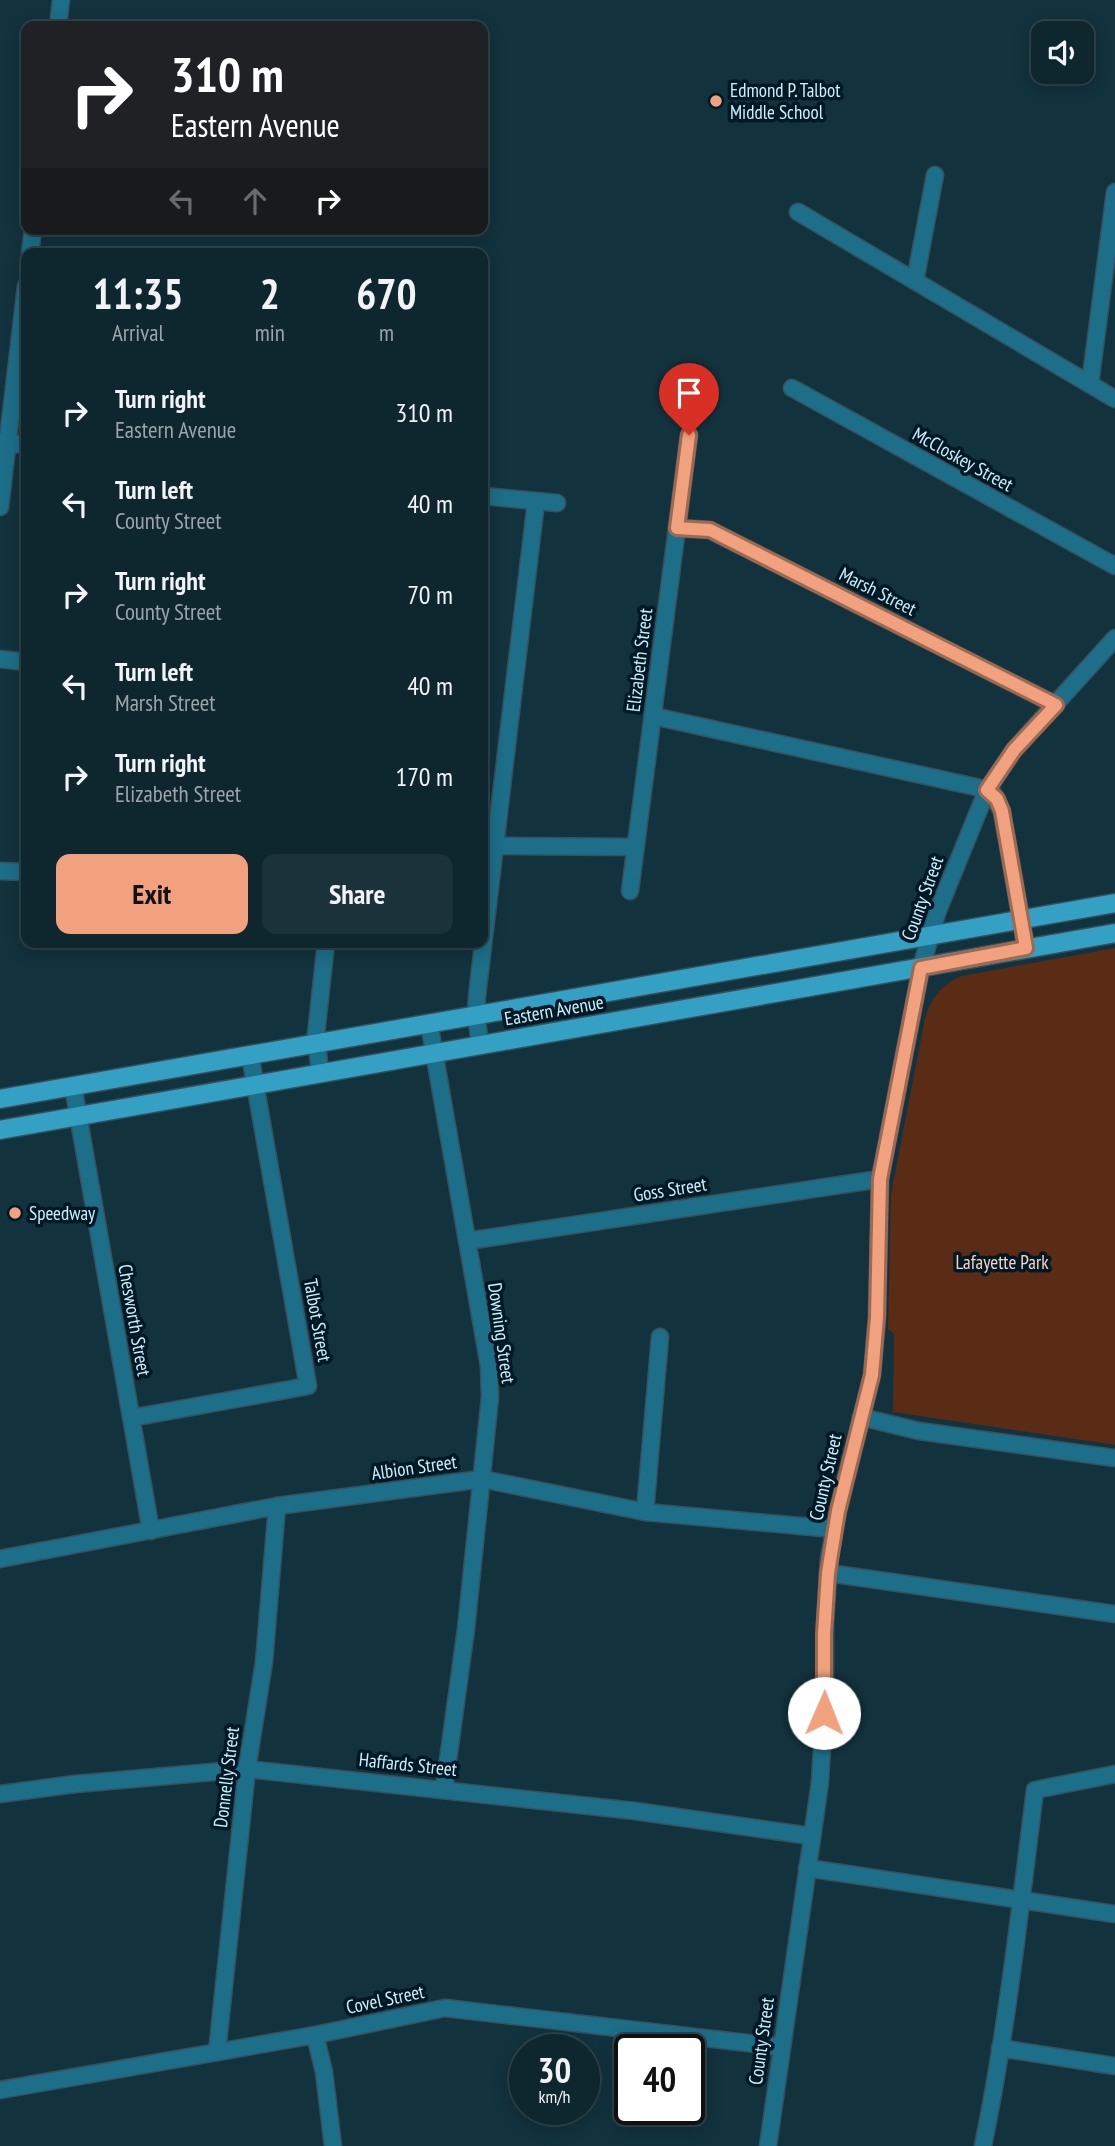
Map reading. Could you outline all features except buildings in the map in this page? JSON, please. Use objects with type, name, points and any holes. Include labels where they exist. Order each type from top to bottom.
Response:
[{"type":"main road","name":"Eastern Avenue","points":[[0,1099],[1115,902]]},
{"type":"main road","name":"Eastern Avenue","points":[[0,1130],[1115,933]]},
{"type":"street","points":[[59,21],[61,0]]},
{"type":"street","points":[[915,281],[935,175]]},
{"type":"street","points":[[1090,384],[1115,192]]},
{"type":"street","points":[[798,212],[1115,399]]},
{"type":"street","points":[[0,507],[4,443],[21,322]]},
{"type":"street","name":"McCloskey Street","points":[[792,388],[1115,566]]},
{"type":"street","name":"Elizabeth Street","points":[[630,891],[689,435]]},
{"type":"street","points":[[488,497],[557,503]]},
{"type":"street","points":[[488,908],[536,502]]},
{"type":"street","name":"Marsh Street","points":[[677,528],[710,530],[1056,705]]},
{"type":"street","name":"County Street","points":[[768,2146],[822,1748],[828,1573],[834,1529],[869,1391],[875,1343],[880,1179],[921,968],[930,935],[987,790],[1014,750],[1115,638]]},
{"type":"street","points":[[0,659],[21,661]]},
{"type":"street","points":[[653,716],[993,793],[1000,804],[1026,948]]},
{"type":"street","points":[[495,846],[636,847]]},
{"type":"street","points":[[0,871],[21,873]]},
{"type":"street","points":[[320,1073],[316,1043],[326,948]]},
{"type":"street","points":[[480,1044],[476,1014],[483,948]]},
{"type":"street","name":"Downing Street","points":[[429,1023],[489,1366],[490,1397],[466,1629],[444,1789]]},
{"type":"street","points":[[250,1055],[256,1084]]},
{"type":"street","name":"Talbot Street","points":[[131,1418],[308,1386],[256,1084]]},
{"type":"street","name":"Chesworth Street","points":[[73,1086],[151,1531]]},
{"type":"street","name":"Goss Street","points":[[467,1241],[880,1179]]},
{"type":"street","points":[[645,1511],[660,1337]]},
{"type":"street","points":[[861,1417],[919,1431],[1115,1458]]},
{"type":"street","name":"Albion Street","points":[[0,1559],[277,1506],[482,1479],[645,1511],[834,1529]]},
{"type":"street","name":"Donnelly Street","points":[[216,2052],[247,1769],[264,1662],[277,1506]]},
{"type":"street","points":[[828,1573],[1115,1614]]},
{"type":"street","name":"Haffards Street","points":[[0,1794],[75,1784],[247,1769],[635,1811],[811,1836]]},
{"type":"street","points":[[984,2146],[1035,1790],[1115,1774]]},
{"type":"street","points":[[807,1868],[1115,1914]]},
{"type":"street","name":"Covel Street","points":[[0,2090],[315,2035],[445,2008],[782,2047]]},
{"type":"street","points":[[315,2035],[324,2072],[333,2146]]},
{"type":"street","points":[[1000,2048],[1115,2066]]},
{"type":"green space","name":"Lafayette Park","points":[[1115,948],[1115,1445],[893,1412],[894,1334],[888,1329],[891,1194],[930,1004],[943,988],[961,976]]},
{"type":"place","name":"Edmond P. Talbot Middle School","points":[[716,101]]},
{"type":"place","name":"Speedway","points":[[15,1213]]},
{"type":"route","points":[[689,435],[677,528],[710,530],[1056,705],[1014,750],[987,790],[993,793],[1002,811],[1026,948],[921,968],[880,1179],[877,1317],[872,1375],[834,1529],[828,1573],[824,1634],[824,1713]]}]
